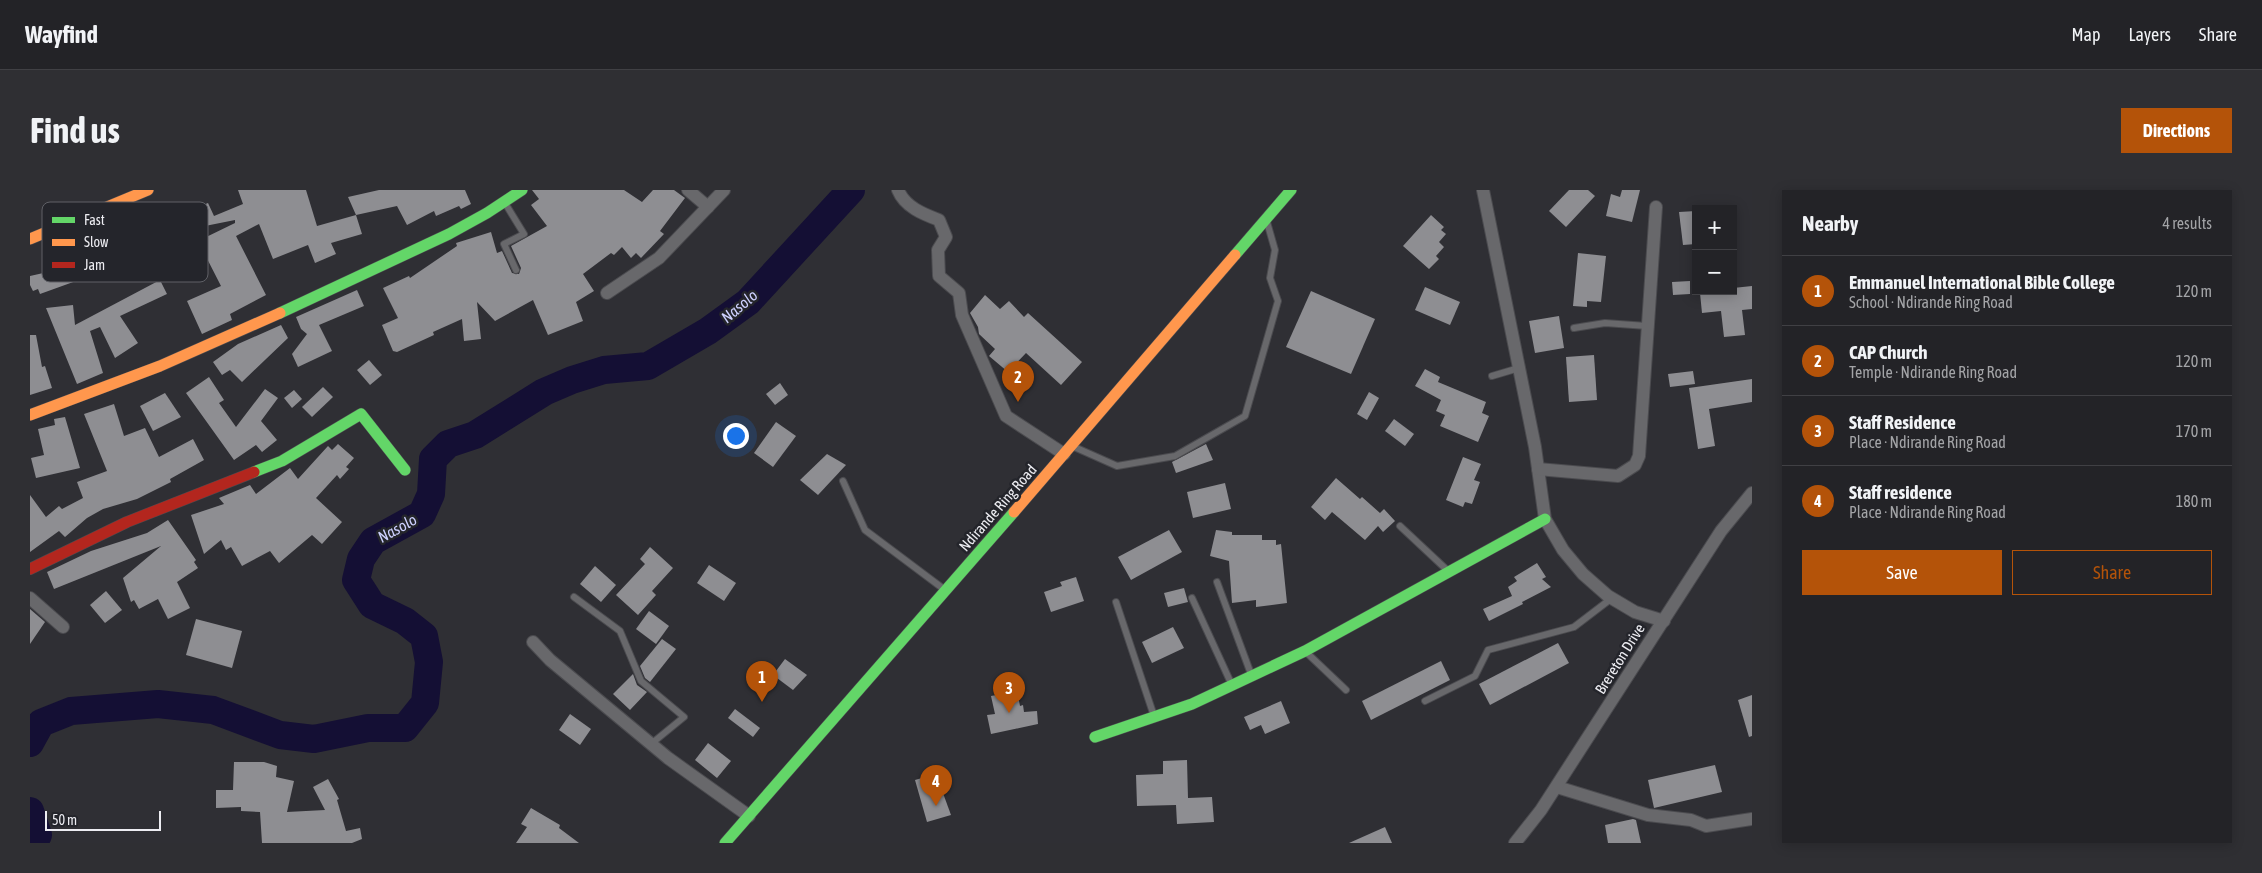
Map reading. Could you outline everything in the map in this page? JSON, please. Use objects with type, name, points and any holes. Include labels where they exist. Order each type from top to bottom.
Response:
[{"type":"street","points":[[119,202],[148,190]]},
{"type":"street","points":[[30,415],[102,391],[214,343],[457,229],[505,202],[522,190]]},
{"type":"street","points":[[688,190],[708,207]]},
{"type":"street","points":[[607,293],[659,258],[724,190]]},
{"type":"street","points":[[898,190],[901,198],[920,213],[939,220],[946,237],[938,250],[939,276],[959,293],[962,315],[1006,416],[1067,450]]},
{"type":"street","points":[[1483,190],[1538,469],[1545,520],[1563,550],[1583,574],[1612,598],[1635,612],[1664,621]]},
{"type":"street","name":"Ndirande Ring Road","points":[[726,843],[1266,219],[1284,192]]},
{"type":"street","points":[[1538,469],[1618,476],[1635,465],[1638,456],[1656,207]]},
{"type":"street","points":[[30,239],[42,234]]},
{"type":"street","points":[[30,569],[127,522],[282,461],[361,414],[406,470]]},
{"type":"street","name":"Brereton Drive","points":[[1515,843],[1556,787],[1721,531],[1752,493]]},
{"type":"street","points":[[1095,737],[1192,704],[1305,651],[1545,520]]},
{"type":"street","points":[[30,598],[63,627]]},
{"type":"street","points":[[534,642],[550,660],[651,744],[749,816]]},
{"type":"street","points":[[1556,787],[1648,815],[1691,820],[1706,826],[1752,819]]},
{"type":"lane","points":[[505,202],[524,234],[504,244],[516,270]]},
{"type":"lane","points":[[1067,450],[1117,466],[1175,456],[1244,416],[1278,301],[1270,278],[1276,250],[1266,219]]},
{"type":"lane","points":[[1574,328],[1605,323],[1648,326]]},
{"type":"lane","points":[[1492,376],[1519,368]]},
{"type":"lane","points":[[843,481],[865,530],[946,591]]},
{"type":"lane","points":[[1400,526],[1449,573]]},
{"type":"lane","points":[[1217,582],[1251,675]]},
{"type":"lane","points":[[574,596],[620,631],[641,681],[684,717],[651,744]]},
{"type":"lane","points":[[1192,598],[1232,684]]},
{"type":"lane","points":[[1425,701],[1475,676],[1488,650],[1574,627],[1612,598]]},
{"type":"lane","points":[[1116,602],[1155,717]]},
{"type":"lane","points":[[1305,651],[1346,690]]},
{"type":"building","points":[[238,190],[306,190],[317,226],[356,215],[362,234],[331,243],[336,254],[315,263],[308,245],[273,259],[259,224],[236,236],[266,295],[230,314],[232,320],[202,334],[187,301],[221,286],[208,261],[208,236],[235,223],[235,220],[208,225],[208,203],[214,216],[243,204]]},
{"type":"building","points":[[379,190],[465,190],[471,204],[461,209],[459,206],[436,216],[434,211],[407,225],[397,206],[356,215],[348,197]]},
{"type":"building","points":[[532,190],[624,190],[642,202],[653,190],[674,190],[685,198],[660,231],[664,234],[641,258],[636,253],[631,258],[622,247],[614,255],[611,253],[583,274],[594,291],[576,302],[583,321],[548,335],[533,300],[495,321],[477,302],[481,339],[464,341],[462,319],[433,332],[434,335],[397,352],[393,351],[382,325],[398,318],[383,288],[409,276],[410,278],[457,246],[456,243],[491,232],[497,253],[502,251],[512,273],[519,274],[521,268],[511,246],[547,226],[531,205],[539,199]]},
{"type":"building","points":[[1569,190],[1588,190],[1595,196],[1566,227],[1549,211]]},
{"type":"building","points":[[1622,190],[1640,190],[1632,222],[1606,216],[1611,194],[1620,197]]},
{"type":"building","points":[[1692,211],[1692,244],[1683,245],[1679,212]]},
{"type":"building","points":[[1431,215],[1444,227],[1441,230],[1446,234],[1439,242],[1444,247],[1436,256],[1439,259],[1429,269],[1403,246]]},
{"type":"building","points":[[1578,253],[1606,256],[1601,302],[1587,301],[1587,307],[1573,306]]},
{"type":"building","points":[[42,273],[42,282],[73,282],[40,294],[38,289],[33,291],[30,285],[30,276]]},
{"type":"building","points":[[1690,281],[1690,294],[1673,295],[1672,282]]},
{"type":"building","points":[[156,282],[161,282],[167,294],[120,316],[138,343],[115,358],[100,327],[90,331],[103,373],[77,384],[46,308],[73,305],[75,325]]},
{"type":"building","points":[[1752,286],[1752,309],[1742,310],[1745,335],[1724,337],[1721,311],[1702,313],[1700,295],[1737,295],[1737,288]]},
{"type":"building","points":[[1425,287],[1460,302],[1450,325],[1415,310]]},
{"type":"building","points":[[357,290],[364,306],[319,325],[332,351],[298,367],[292,354],[307,334],[301,329],[296,317]]},
{"type":"building","points":[[1311,291],[1375,319],[1351,374],[1286,347]]},
{"type":"building","points":[[985,295],[1000,309],[1009,301],[1024,317],[1028,313],[1082,362],[1061,385],[1026,353],[1008,372],[989,356],[995,349],[979,334],[978,327],[970,313]]},
{"type":"building","points":[[1559,316],[1564,348],[1535,353],[1529,321]]},
{"type":"building","points":[[281,325],[288,338],[242,382],[230,370],[222,375],[213,362],[238,344]]},
{"type":"building","points":[[30,335],[36,335],[42,367],[45,366],[52,388],[30,395]]},
{"type":"building","points":[[1594,355],[1597,400],[1569,402],[1566,357]]},
{"type":"building","points":[[369,360],[382,375],[370,385],[357,370]]},
{"type":"building","points":[[1425,369],[1440,377],[1438,382],[1486,402],[1482,413],[1489,416],[1478,442],[1440,426],[1445,415],[1436,411],[1441,400],[1415,386]]},
{"type":"building","points":[[1693,371],[1695,384],[1670,387],[1668,374]]},
{"type":"building","points":[[209,377],[224,400],[219,403],[236,427],[265,389],[278,398],[261,421],[277,440],[262,452],[256,445],[234,460],[186,393]]},
{"type":"building","points":[[1752,379],[1752,402],[1709,409],[1715,446],[1698,449],[1689,388]]},
{"type":"building","points":[[780,383],[788,395],[775,405],[766,394]]},
{"type":"building","points":[[323,387],[333,397],[312,417],[302,407]]},
{"type":"building","points":[[294,390],[302,399],[292,408],[284,398]]},
{"type":"building","points":[[1369,392],[1379,398],[1367,420],[1357,414]]},
{"type":"building","points":[[165,393],[181,417],[153,431],[140,406]]},
{"type":"building","points":[[114,404],[124,436],[145,428],[159,457],[193,439],[204,460],[170,479],[171,482],[137,499],[103,509],[87,518],[65,537],[59,531],[30,552],[30,495],[46,517],[59,506],[62,509],[83,498],[77,482],[107,471],[84,414]]},
{"type":"building","points":[[65,417],[80,468],[36,478],[31,458],[44,455],[38,429],[55,425],[54,419]]},
{"type":"building","points":[[1394,419],[1414,434],[1405,446],[1385,431]]},
{"type":"building","points":[[776,422],[796,436],[773,467],[754,453]]},
{"type":"building","points":[[338,444],[354,458],[346,467],[349,469],[340,479],[337,475],[316,498],[342,522],[322,544],[312,535],[279,563],[270,551],[242,566],[231,547],[226,550],[221,540],[204,554],[191,515],[224,504],[219,498],[250,485],[256,494],[290,468],[298,479],[328,446],[332,450]]},
{"type":"building","points":[[1206,444],[1213,460],[1176,473],[1172,462]]},
{"type":"building","points":[[827,454],[846,465],[818,495],[800,480]]},
{"type":"building","points":[[1463,457],[1481,464],[1474,480],[1480,482],[1472,504],[1465,502],[1463,507],[1446,500]]},
{"type":"building","points":[[1336,478],[1380,513],[1384,509],[1395,521],[1383,532],[1378,526],[1365,540],[1332,512],[1325,520],[1311,507]]},
{"type":"building","points":[[1225,483],[1231,509],[1193,518],[1187,492]]},
{"type":"building","points":[[168,520],[196,560],[194,562],[198,568],[177,582],[190,608],[168,619],[158,599],[139,609],[134,600],[131,602],[123,578],[161,546],[54,589],[47,572],[91,551],[147,533]]},
{"type":"building","points":[[1169,530],[1182,552],[1131,580],[1118,557]]},
{"type":"building","points":[[1216,530],[1232,532],[1232,535],[1262,535],[1262,540],[1276,540],[1276,545],[1281,544],[1287,603],[1256,607],[1256,600],[1232,603],[1229,561],[1210,556]]},
{"type":"building","points":[[650,547],[673,568],[652,591],[656,595],[638,615],[616,595],[645,564],[640,559]]},
{"type":"building","points":[[1537,563],[1546,577],[1542,579],[1551,587],[1489,621],[1483,609],[1512,596],[1508,587],[1517,581],[1514,577]]},
{"type":"building","points":[[709,565],[736,583],[724,601],[697,583]]},
{"type":"building","points":[[595,566],[616,585],[601,602],[580,584]]},
{"type":"building","points":[[1076,577],[1084,601],[1051,612],[1044,592],[1062,586],[1060,582]]},
{"type":"building","points":[[1184,588],[1188,602],[1168,607],[1164,593]]},
{"type":"building","points":[[106,591],[122,610],[105,623],[90,605]]},
{"type":"building","points":[[30,609],[45,622],[30,644]]},
{"type":"building","points":[[649,611],[669,626],[656,644],[636,629]]},
{"type":"building","points":[[196,619],[242,631],[232,668],[186,655]]},
{"type":"building","points":[[1173,627],[1184,648],[1152,663],[1142,642]]},
{"type":"building","points":[[662,639],[676,649],[650,682],[645,678],[640,666]]},
{"type":"building","points":[[1558,643],[1569,663],[1490,705],[1479,684]]},
{"type":"building","points":[[785,659],[807,675],[793,690],[773,675]]},
{"type":"building","points":[[1441,661],[1450,680],[1371,720],[1362,701]]},
{"type":"building","points":[[633,674],[637,685],[647,692],[630,710],[613,694]]},
{"type":"building","points":[[1017,691],[1020,706],[1023,705],[1024,712],[1037,711],[1038,724],[991,734],[987,715],[995,714],[991,696]]},
{"type":"building","points":[[1752,695],[1752,736],[1749,737],[1738,700]]},
{"type":"building","points":[[1281,701],[1290,723],[1265,734],[1261,725],[1250,730],[1244,717]]},
{"type":"building","points":[[735,709],[760,728],[753,737],[728,718]]},
{"type":"building","points":[[570,714],[591,729],[580,745],[559,730]]},
{"type":"building","points":[[708,743],[731,761],[717,778],[695,760]]},
{"type":"building","points":[[1187,760],[1188,798],[1212,797],[1214,822],[1177,824],[1176,805],[1137,806],[1136,775],[1163,774],[1163,761]]},
{"type":"building","points":[[234,762],[264,762],[277,766],[276,777],[294,781],[287,812],[325,810],[313,787],[328,779],[339,799],[337,800],[346,831],[360,828],[362,839],[352,843],[262,843],[260,812],[241,811],[241,807],[216,808],[216,790],[233,790]]},
{"type":"building","points":[[1715,765],[1722,792],[1654,808],[1648,780]]},
{"type":"building","points":[[936,774],[951,815],[927,822],[915,780]]},
{"type":"building","points":[[531,808],[560,825],[559,828],[579,843],[516,843],[527,827],[521,824]]},
{"type":"building","points":[[1636,820],[1641,843],[1608,843],[1605,825]]},
{"type":"building","points":[[1385,827],[1392,843],[1349,843]]},
{"type":"waterway","name":"Nasolo","points":[[30,743],[41,723],[71,711],[158,704],[213,710],[280,735],[314,739],[368,728],[405,728],[425,703],[429,662],[424,636],[405,621],[372,605],[356,580],[361,559],[373,541],[422,514],[431,494],[433,459],[448,444],[475,435],[544,392],[572,380],[604,370],[648,366],[708,331],[748,302],[851,190]]},
{"type":"waterway","name":"Nasolo","points":[[30,811],[38,835]]},
{"type":"traffic: fast","points":[[280,313],[449,234],[487,213],[522,190]]},
{"type":"traffic: fast","points":[[1235,255],[1291,190]]},
{"type":"traffic: fast","points":[[254,472],[282,461],[361,414],[405,470]]},
{"type":"traffic: fast","points":[[725,843],[1014,512]]},
{"type":"traffic: fast","points":[[1095,737],[1192,704],[1305,651],[1545,519]]},
{"type":"traffic: slow","points":[[119,202],[148,190]]},
{"type":"traffic: slow","points":[[30,239],[42,234]]},
{"type":"traffic: slow","points":[[1014,512],[1235,255]]},
{"type":"traffic: slow","points":[[30,415],[160,366],[280,313]]},
{"type":"traffic: jam","points":[[30,569],[127,522],[254,472]]},
{"type":"place","name":"CAP Church","points":[[1018,402]]},
{"type":"place","name":"Emmanuel International Bible College","points":[[762,702]]},
{"type":"place","name":"Staff Residence","points":[[1009,713]]},
{"type":"place","name":"Staff residence","points":[[936,806]]}]
